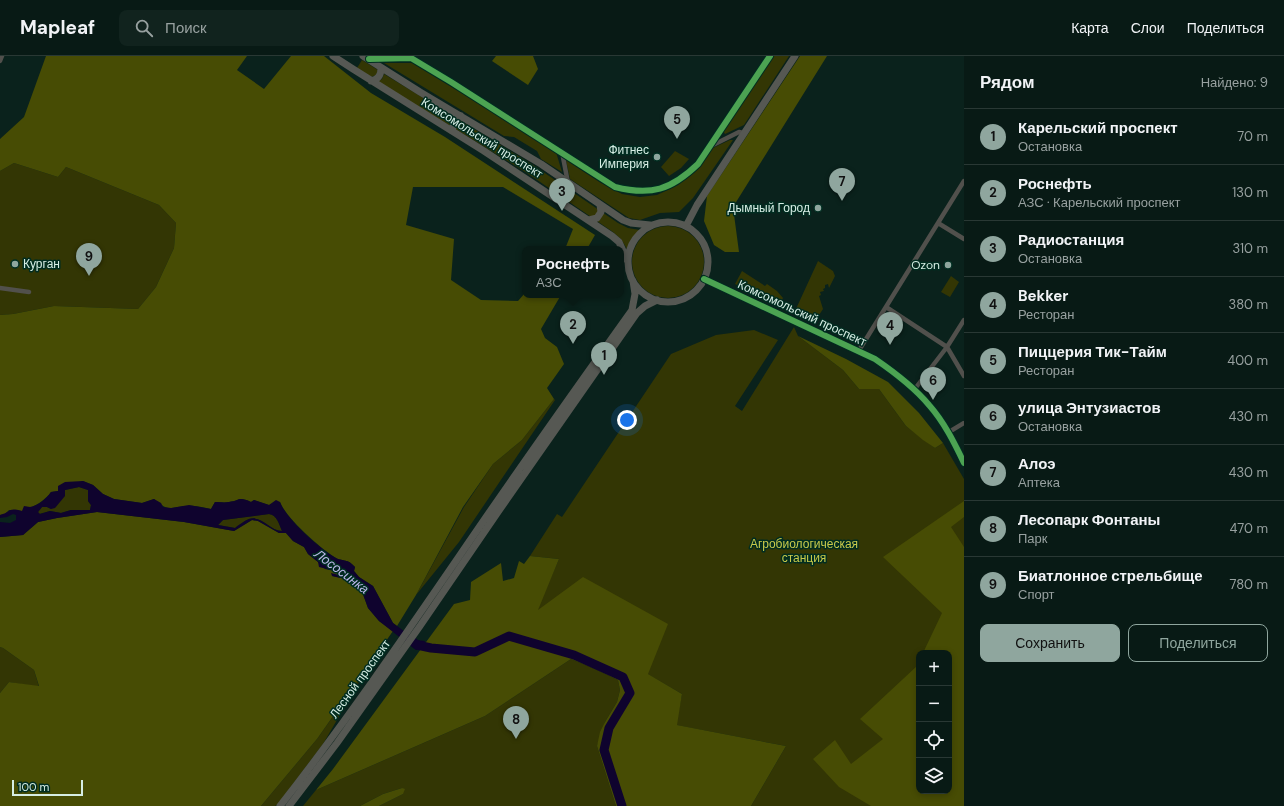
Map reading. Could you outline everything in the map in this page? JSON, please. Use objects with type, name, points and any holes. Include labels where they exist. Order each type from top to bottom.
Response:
[{"type":"main road","name":"Комсомольский проспект","points":[[334,56],[371,81],[530,180],[589,220],[619,242],[621,246]]},
{"type":"main road","points":[[686,226],[697,205],[743,133],[795,56]]},
{"type":"main road","name":"Комсомольский проспект","points":[[366,58],[541,164],[623,220],[631,223],[650,225]]},
{"type":"main road","points":[[371,81],[377,79],[381,72],[381,68]]},
{"type":"main road","points":[[452,131],[454,122],[461,116]]},
{"type":"main road","points":[[589,220],[597,218],[601,212],[600,205]]},
{"type":"main road","points":[[535,453],[632,310],[635,294],[628,262],[630,249],[642,231],[650,225],[664,222],[676,222],[695,232],[703,242],[708,257],[708,265],[704,279],[697,289],[685,298],[669,301],[657,300],[642,292],[633,281]]},
{"type":"main road","name":"Комсомольский проспект","points":[[624,253],[628,262]]},
{"type":"main road","points":[[535,453],[637,313],[645,306],[657,300]]},
{"type":"main road","name":"Лесной проспект","points":[[289,806],[337,743],[367,695],[535,453]]},
{"type":"main road","name":"Лесной проспект","points":[[280,806],[367,695]]},
{"type":"street","points":[[0,61],[2,56]]},
{"type":"street","points":[[366,58],[411,58],[562,152],[615,187],[640,192],[661,188],[682,178],[698,164],[770,56]]},
{"type":"street","points":[[709,147],[739,132],[743,133]]},
{"type":"street","points":[[562,152],[568,183]]},
{"type":"street","points":[[858,352],[964,181]]},
{"type":"street","points":[[938,223],[964,239]]},
{"type":"street","name":"Комсомольский проспект","points":[[704,279],[875,360],[889,369],[929,405],[948,432],[964,463]]},
{"type":"street","points":[[0,288],[29,292]]},
{"type":"street","points":[[886,307],[947,347],[964,376]]},
{"type":"street","points":[[914,390],[947,347],[964,320]]},
{"type":"street","points":[[948,432],[964,423]]},
{"type":"green space","points":[[774,56],[789,56],[744,125],[725,134],[723,131]]},
{"type":"green space","points":[[362,60],[378,70],[376,75],[371,77],[357,68]]},
{"type":"green space","points":[[384,63],[413,63],[556,152],[562,172],[541,159],[537,151],[514,137],[504,136]]},
{"type":"green space","points":[[384,74],[533,165],[618,223],[628,228],[640,230],[632,238],[627,249],[621,239],[613,232],[527,173],[377,82],[382,79]]},
{"type":"green space","points":[[733,140],[693,198],[679,212],[660,213],[640,220],[629,218],[570,179],[566,160],[601,183],[622,194],[640,197],[657,195],[678,185],[697,169],[713,148]]},
{"type":"green space","points":[[675,151],[689,159],[681,168],[669,176],[661,167]]},
{"type":"green space","points":[[14,163],[58,177],[66,167],[159,205],[176,223],[174,248],[156,287],[138,309],[54,306],[0,315],[0,171]]},
{"type":"green space","points":[[668,226],[688,232],[698,242],[704,262],[698,282],[688,292],[668,298],[648,292],[638,282],[632,262],[638,242],[648,232]]},
{"type":"green space","points":[[818,261],[833,271],[835,276],[829,288],[828,284],[825,285],[825,288],[823,289],[824,291],[820,292],[821,295],[819,296],[823,309],[815,319],[795,311]]},
{"type":"green space","points":[[742,271],[765,286],[767,284],[777,291],[783,298],[780,304],[735,284]]},
{"type":"green space","points":[[951,276],[959,282],[950,297],[941,292]]},
{"type":"green space","name":"Агробиологическая станция","points":[[794,327],[798,336],[843,370],[859,389],[879,389],[906,426],[935,448],[943,443],[964,479],[964,806],[751,806],[786,746],[676,725],[682,694],[537,610],[559,559],[530,556],[557,514],[562,517],[671,354],[716,335],[754,330],[778,340],[735,406],[742,411]]},
{"type":"green space","points":[[554,399],[555,400],[459,542],[416,595],[464,507],[493,464],[522,440]]},
{"type":"green space","points":[[79,487],[88,490],[88,501],[91,505],[90,510],[71,510],[61,513],[50,511],[39,514],[38,512],[42,507],[51,509],[65,490]]},
{"type":"green space","points":[[269,514],[276,518],[282,531],[274,529],[262,521],[254,518],[247,520],[235,528],[218,525],[223,520]]},
{"type":"green space","points":[[0,647],[34,670],[39,687],[9,682],[0,693]]},
{"type":"green space","points":[[571,659],[618,680],[620,690],[617,702],[605,722],[597,746],[616,806],[379,806],[403,794],[402,788],[383,794],[360,806],[303,806],[316,790],[485,716]]},
{"type":"green space","points":[[366,670],[323,744],[278,804],[275,806],[261,806],[317,739]]},
{"type":"shaded area","points":[[46,56],[247,56],[237,70],[264,89],[291,56],[324,56],[371,93],[445,137],[595,235],[589,246],[566,246],[573,229],[503,187],[413,187],[406,225],[454,239],[451,280],[481,300],[518,301],[522,296],[522,298],[559,298],[541,329],[545,338],[557,347],[564,364],[547,388],[554,399],[522,440],[493,464],[463,507],[416,595],[397,626],[393,623],[373,586],[359,577],[354,571],[355,567],[348,561],[336,558],[313,541],[289,516],[280,502],[269,505],[254,500],[251,502],[241,499],[227,502],[215,502],[211,509],[197,506],[168,508],[154,499],[142,503],[114,499],[103,494],[93,485],[83,481],[58,491],[51,492],[42,501],[30,508],[22,511],[9,510],[5,514],[0,515],[0,315],[54,306],[138,309],[156,287],[174,248],[176,223],[159,205],[66,167],[58,177],[14,163],[0,171],[0,139],[24,117]]},
{"type":"shaded area","points":[[496,56],[533,56],[538,69],[528,85],[492,61]]},
{"type":"shaded area","points":[[800,56],[827,56],[733,207],[739,252],[725,252],[714,245],[704,221],[707,196]]},
{"type":"shaded area","points":[[798,336],[846,359],[888,382],[919,413],[943,443],[935,448],[923,440],[906,426],[879,389],[859,389],[843,370]]},
{"type":"shaded area","points":[[964,501],[964,517],[951,527],[964,547],[964,806],[871,806],[839,787],[813,759],[835,740],[851,764],[883,739],[860,719],[916,667],[916,794],[952,794],[952,650],[924,650],[942,613],[883,557]]},
{"type":"shaded area","points":[[97,512],[184,522],[234,531],[252,520],[258,521],[279,533],[286,533],[293,541],[304,547],[308,554],[325,569],[339,572],[340,575],[332,576],[350,580],[360,586],[368,608],[379,621],[393,631],[317,739],[261,806],[0,806],[0,693],[9,682],[39,686],[34,670],[0,647],[0,537],[23,535],[38,522]]},
{"type":"shaded area","points":[[530,556],[559,559],[538,610],[583,577],[668,624],[648,674],[682,694],[677,725],[786,746],[751,806],[616,806],[597,746],[600,732],[617,702],[620,690],[618,680],[571,659],[485,716],[316,790],[454,604],[470,600],[471,582],[501,563],[503,581],[514,578],[519,561],[524,564]]},
{"type":"shaded area","points":[[402,788],[405,789],[403,794],[379,806],[360,806],[383,794]]},
{"type":"water","points":[[83,481],[93,485],[103,494],[114,499],[142,503],[154,499],[161,503],[163,507],[171,508],[189,505],[211,509],[215,502],[227,502],[241,499],[251,502],[254,500],[269,505],[276,500],[280,502],[283,509],[296,525],[321,548],[336,558],[348,561],[355,567],[354,571],[359,577],[373,586],[393,623],[416,640],[425,641],[420,648],[416,650],[379,621],[368,608],[360,586],[350,580],[332,576],[331,573],[339,575],[339,572],[319,567],[318,562],[308,554],[304,547],[293,541],[286,533],[279,533],[258,521],[252,520],[234,531],[184,522],[97,512],[38,522],[23,535],[0,537],[0,522],[10,523],[16,520],[16,515],[13,514],[0,518],[0,515],[12,510],[22,511],[24,506],[30,507],[36,505],[45,499],[51,492],[58,491],[58,486],[65,482]],"holes":[[[79,487],[88,490],[88,501],[91,505],[90,510],[71,510],[61,513],[50,511],[40,514],[38,512],[42,507],[51,509],[55,508],[65,496],[65,490]],[[269,514],[276,518],[282,531],[274,529],[262,521],[254,518],[247,520],[235,528],[218,525],[223,520]]]},
{"type":"waterway","name":"Лососинка","points":[[412,641],[417,645],[431,648],[475,652],[509,636],[574,655],[623,677],[630,693],[609,728],[604,750],[622,806]]},
{"type":"cycle path","points":[[369,59],[411,58],[615,187],[628,190],[650,191],[660,189],[679,180],[698,164],[770,56]]},
{"type":"cycle path","points":[[704,279],[875,359],[923,398],[948,432],[964,463]]},
{"type":"place","name":"Пиццерия Тик-Тайм","points":[[677,139]]},
{"type":"place","name":"Фитнес Империя","points":[[657,157]]},
{"type":"place","name":"Алоэ","points":[[842,201]]},
{"type":"place","name":"Дымный Город","points":[[818,208]]},
{"type":"place","name":"Радиостанция","points":[[562,211]]},
{"type":"place","name":"Курган","points":[[15,264]]},
{"type":"place","name":"Ozon","points":[[948,265]]},
{"type":"place","name":"Биатлонное стрельбище","points":[[89,276]]},
{"type":"place","name":"Роснефть","points":[[573,344]]},
{"type":"place","name":"Bekker","points":[[890,345]]},
{"type":"place","name":"Карельский проспект","points":[[604,375]]},
{"type":"place","name":"улица Энтузиастов","points":[[933,400]]},
{"type":"place","name":"Лесопарк Фонтаны","points":[[516,739]]}]
